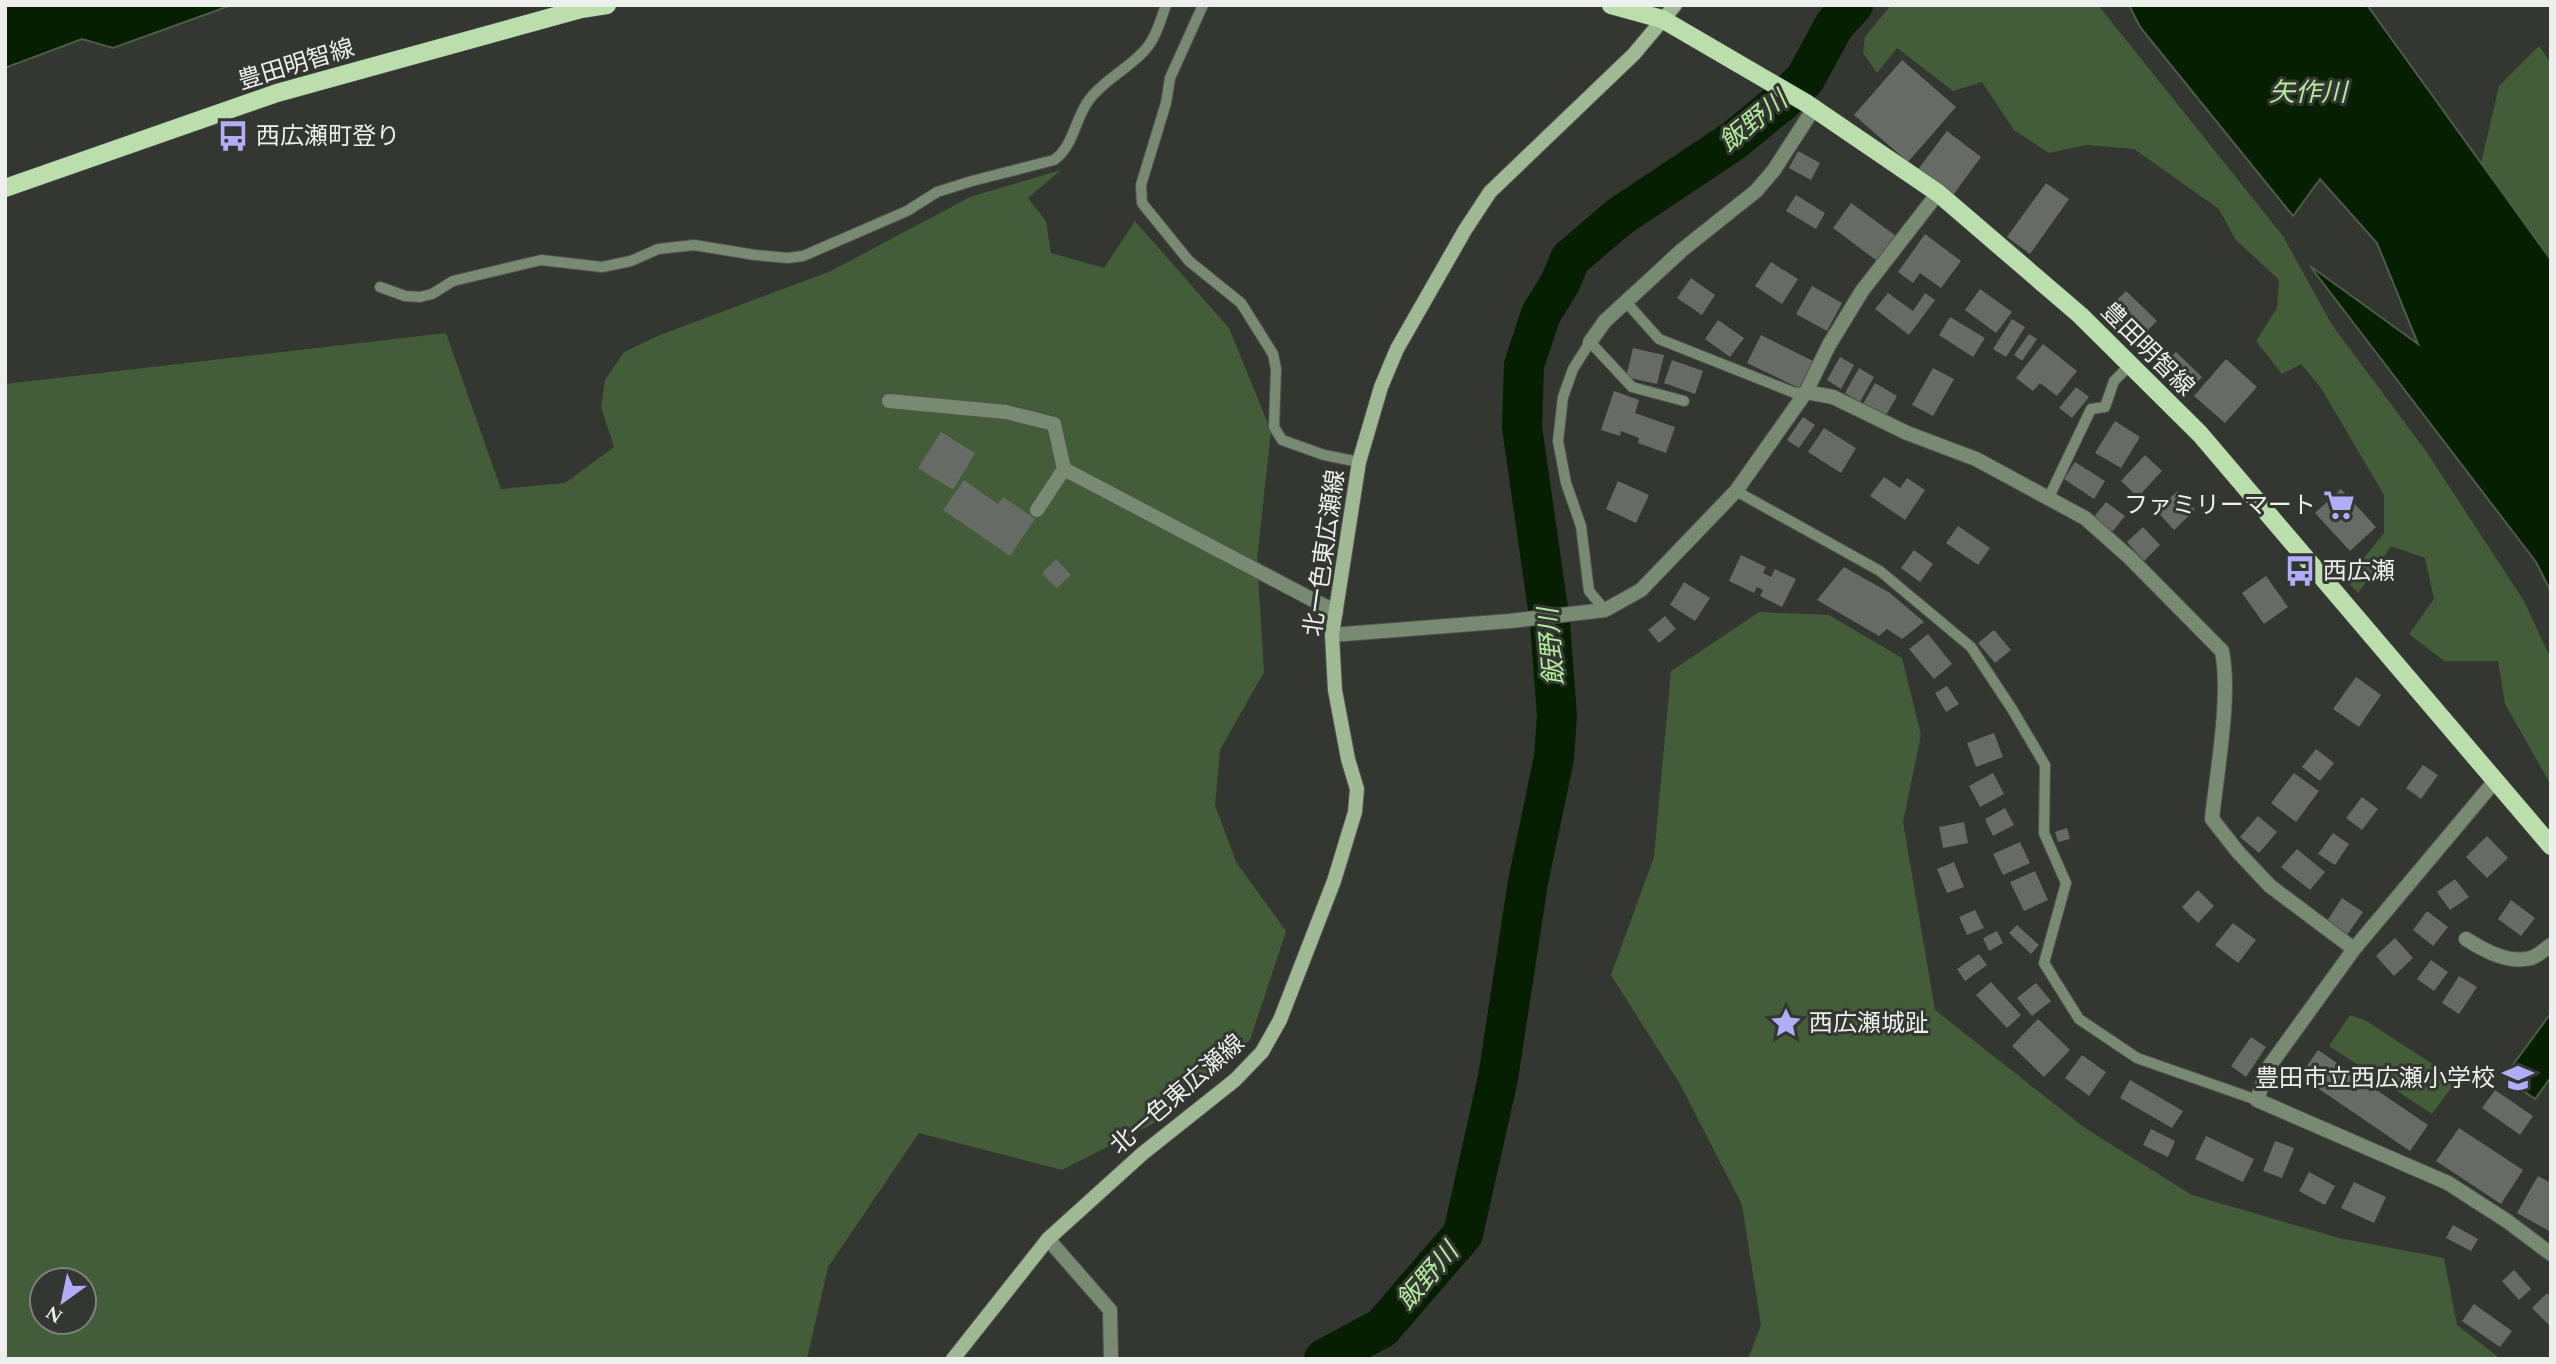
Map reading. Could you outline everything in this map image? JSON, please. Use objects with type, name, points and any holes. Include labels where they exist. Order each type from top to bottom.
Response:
[{"type":"main road","name":"豊田明智線","points":[[5,188],[277,93],[580,9],[607,5]]},
{"type":"main road","name":"豊田明智線","points":[[1611,5],[1662,19],[1810,106],[1938,193],[2080,315],[2200,435],[2551,846]]},
{"type":"main road","name":"北一色東広瀬線","points":[[953,1359],[1048,1239],[1143,1154],[1235,1080],[1262,1052],[1280,1020],[1330,893],[1355,811],[1357,789],[1348,759],[1335,690],[1332,635],[1359,462],[1381,387],[1397,349],[1465,230],[1490,192],[1634,54],[1675,5]]},
{"type":"street","points":[[1590,342],[1605,321],[1682,250],[1756,191],[1774,170],[1810,106]]},
{"type":"street","points":[[1332,635],[1510,621],[1605,610],[1641,590],[1736,491],[1806,393],[1829,345],[1862,291],[1938,193]]},
{"type":"street","points":[[1806,393],[1833,397],[1907,433],[1976,459],[2085,519],[2129,557],[2222,651],[2225,665],[2224,701],[2212,819],[2270,886],[2354,949]]},
{"type":"street","points":[[889,401],[1006,412],[1054,424],[1064,469],[1037,510]]},
{"type":"street","points":[[1064,469],[1336,612]]},
{"type":"street","points":[[2494,782],[2354,949],[2268,1069],[2256,1100],[2448,1183],[2507,1221],[2551,1254]]},
{"type":"street","points":[[2466,939],[2508,959],[2533,958],[2551,945]]},
{"type":"street","points":[[1048,1239],[1110,1310],[1111,1359]]},
{"type":"lane","points":[[380,287],[405,296],[419,297],[432,294],[453,281],[541,260],[602,267],[631,261],[658,249],[694,245],[755,255],[788,258],[803,256],[906,211],[937,192],[1054,160],[1064,153],[1088,100],[1153,40],[1166,5]]},
{"type":"lane","points":[[1203,5],[1170,78],[1166,103],[1141,184],[1142,203],[1189,261],[1241,303],[1273,354],[1276,369],[1274,427],[1282,440],[1324,455],[1359,462]]},
{"type":"lane","points":[[1626,302],[1659,339],[1796,393],[1806,393]]},
{"type":"lane","points":[[1605,610],[1589,590],[1581,526],[1566,483],[1558,440],[1563,397],[1573,369],[1590,342],[1632,387],[1684,401]]},
{"type":"lane","points":[[2049,497],[2091,409],[2105,407],[2113,381],[2130,365]]},
{"type":"lane","points":[[1736,491],[1880,571],[1971,647],[2012,709],[2045,765],[2043,832],[2066,883],[2044,963],[2079,1018],[2137,1058],[2256,1100]]},
{"type":"shaded area","points":[[1891,5],[2098,5],[2283,236],[2332,325],[2426,451],[2524,601],[2551,659],[2551,785],[2505,704],[2498,661],[2444,661],[2409,634],[2434,599],[2425,558],[2391,546],[2358,593],[2346,580],[2384,533],[2384,495],[2321,388],[2301,364],[2282,374],[2256,341],[2277,308],[2279,280],[2235,239],[2219,209],[2134,149],[2086,145],[2049,153],[2014,130],[1982,82],[1953,91],[1897,48],[1877,73],[1863,53],[1865,37]]},
{"type":"shaded area","points":[[2539,46],[2551,63],[2551,262],[2537,247],[2481,163],[2499,86]]},
{"type":"shaded area","points":[[1061,170],[1028,198],[1046,221],[1051,253],[1104,268],[1135,221],[1229,328],[1271,431],[1257,560],[1264,672],[1220,750],[1215,805],[1236,862],[1286,931],[1250,1040],[1166,1117],[1062,1170],[919,1133],[828,1267],[807,1359],[5,1359],[5,384],[446,333],[501,489],[565,483],[614,447],[601,407],[605,380],[624,352],[660,335],[831,271],[970,197]]},
{"type":"shaded area","points":[[1759,612],[1829,615],[1902,658],[1921,735],[1903,822],[1935,1010],[2085,1128],[2192,1195],[2339,1238],[2444,1258],[2457,1325],[2501,1359],[1748,1359],[1761,1325],[1742,1205],[1680,1084],[1611,975],[1654,857],[1671,671]]},
{"type":"shaded area","points":[[2350,1015],[2365,1020],[2457,1080],[2432,1114],[2329,1046]]},
{"type":"water","points":[[5,5],[232,5],[113,48],[82,39],[5,68]]},
{"type":"water","name":"矢作川","points":[[2129,5],[2367,5],[2551,260],[2551,592],[2536,562],[2310,266],[2418,344],[2377,243],[2320,179],[2293,216],[2140,27]]},
{"type":"water","points":[[2551,1013],[2551,1077],[2535,1099],[2504,1077]]},
{"type":"building","points":[[1902,60],[1956,107],[1908,162],[1854,115]]},
{"type":"building","points":[[1947,131],[1981,157],[1951,198],[1916,172]]},
{"type":"building","points":[[1798,151],[1820,163],[1811,180],[1789,168]]},
{"type":"building","points":[[2046,183],[2069,199],[2030,254],[2007,237]]},
{"type":"building","points":[[1796,195],[1825,213],[1816,229],[1786,211]]},
{"type":"building","points":[[1851,203],[1896,236],[1877,261],[1833,228]]},
{"type":"building","points":[[1925,234],[1961,261],[1941,288],[1920,273],[1913,283],[1898,272]]},
{"type":"building","points":[[1771,262],[1798,279],[1782,304],[1755,286]]},
{"type":"building","points":[[1691,278],[1715,295],[1702,315],[1677,298]]},
{"type":"building","points":[[1812,286],[1842,303],[1827,331],[1796,314]]},
{"type":"building","points":[[1980,289],[2012,312],[1996,333],[1965,310]]},
{"type":"building","points":[[2126,291],[2157,321],[2134,344],[2103,314]]},
{"type":"building","points":[[1888,293],[1913,311],[1925,293],[1935,300],[1909,335],[1875,309]]},
{"type":"building","points":[[1950,317],[1985,338],[1973,357],[1939,335]]},
{"type":"building","points":[[2012,319],[2025,327],[2006,357],[1993,349]]},
{"type":"building","points":[[1718,320],[1744,338],[1730,357],[1705,339]]},
{"type":"building","points":[[2029,334],[2037,339],[2022,361],[2014,355]]},
{"type":"building","points":[[1761,335],[1813,361],[1799,388],[1747,363]]},
{"type":"building","points":[[2043,344],[2077,371],[2057,396],[2040,383],[2033,391],[2016,378]]},
{"type":"building","points":[[1633,348],[1664,355],[1657,384],[1626,377]]},
{"type":"building","points":[[2176,352],[2202,377],[2187,393],[2161,367]]},
{"type":"building","points":[[1840,357],[1854,365],[1841,389],[1827,380]]},
{"type":"building","points":[[2226,359],[2257,387],[2225,423],[2194,396]]},
{"type":"building","points":[[1672,360],[1703,371],[1695,394],[1664,383]]},
{"type":"building","points":[[1859,368],[1874,377],[1860,402],[1845,393]]},
{"type":"building","points":[[1933,368],[1954,379],[1933,416],[1912,405]]},
{"type":"building","points":[[1875,383],[1897,396],[1885,417],[1863,404]]},
{"type":"building","points":[[2076,387],[2089,397],[2072,418],[2059,408]]},
{"type":"building","points":[[1614,391],[1639,400],[1635,413],[1675,427],[1666,453],[1638,443],[1639,438],[1621,431],[1620,436],[1601,430]]},
{"type":"building","points":[[1803,417],[1815,425],[1799,448],[1787,440]]},
{"type":"building","points":[[2115,421],[2140,437],[2121,468],[2095,453]]},
{"type":"building","points":[[1824,428],[1856,448],[1841,473],[1808,452]]},
{"type":"building","points":[[941,432],[975,453],[953,490],[918,468]]},
{"type":"building","points":[[2145,455],[2162,471],[2138,497],[2121,481]]},
{"type":"building","points":[[2075,462],[2105,481],[2094,499],[2064,479]]},
{"type":"building","points":[[1884,477],[1900,488],[1907,478],[1925,490],[1905,520],[1870,496]]},
{"type":"building","points":[[964,480],[998,504],[1003,497],[1035,519],[1010,556],[943,510]]},
{"type":"building","points":[[1618,481],[1649,495],[1636,523],[1606,509]]},
{"type":"building","points":[[2341,489],[2376,527],[2350,551],[2315,513]]},
{"type":"building","points":[[2178,491],[2195,510],[2174,530],[2156,510]]},
{"type":"building","points":[[2106,502],[2125,516],[2112,532],[2093,518]]},
{"type":"building","points":[[1958,526],[1990,548],[1978,565],[1946,543]]},
{"type":"building","points":[[2143,527],[2160,545],[2144,561],[2127,542]]},
{"type":"building","points":[[1914,550],[1933,564],[1920,582],[1901,568]]},
{"type":"building","points":[[1741,555],[1766,567],[1763,573],[1771,577],[1775,569],[1796,579],[1782,607],[1760,596],[1763,590],[1757,587],[1754,593],[1729,581]]},
{"type":"building","points":[[1056,559],[1071,575],[1057,588],[1042,573]]},
{"type":"building","points":[[1844,567],[1890,593],[1924,622],[1902,639],[1887,629],[1879,636],[1817,600]]},
{"type":"building","points":[[2266,576],[2288,607],[2264,624],[2242,593]]},
{"type":"building","points":[[1684,582],[1710,598],[1695,621],[1670,605]]},
{"type":"building","points":[[1665,616],[1676,629],[1659,643],[1648,630]]},
{"type":"building","points":[[1994,630],[2011,650],[1995,663],[1978,643]]},
{"type":"building","points":[[1928,634],[1952,664],[1934,679],[1909,649]]},
{"type":"building","points":[[2356,677],[2381,695],[2359,727],[2333,709]]},
{"type":"building","points":[[1947,686],[1959,704],[1946,712],[1935,693]]},
{"type":"building","points":[[1994,733],[2003,757],[1976,767],[1967,743]]},
{"type":"building","points":[[2316,749],[2334,763],[2320,781],[2302,767]]},
{"type":"building","points":[[2423,765],[2438,775],[2421,799],[2406,788]]},
{"type":"building","points":[[1993,773],[2004,794],[1980,807],[1969,786]]},
{"type":"building","points":[[2294,773],[2319,791],[2296,822],[2271,803]]},
{"type":"building","points":[[2362,797],[2378,809],[2362,830],[2346,818]]},
{"type":"building","points":[[2005,808],[2014,825],[1993,836],[1985,819]]},
{"type":"building","points":[[2258,816],[2277,832],[2259,853],[2240,837]]},
{"type":"building","points":[[1964,822],[1968,843],[1943,848],[1939,827]]},
{"type":"building","points":[[2067,828],[2070,839],[2058,842],[2055,832]]},
{"type":"building","points":[[2333,833],[2349,844],[2335,865],[2318,854]]},
{"type":"building","points":[[2487,836],[2508,858],[2487,878],[2466,857]]},
{"type":"building","points":[[2020,842],[2030,863],[2003,875],[1993,854]]},
{"type":"building","points":[[2297,849],[2325,872],[2310,890],[2281,867]]},
{"type":"building","points":[[1954,862],[1964,887],[1947,893],[1937,869]]},
{"type":"building","points":[[2035,871],[2048,900],[2024,911],[2010,882]]},
{"type":"building","points":[[2455,879],[2469,897],[2450,910],[2437,892]]},
{"type":"building","points":[[2198,890],[2214,906],[2198,923],[2182,907]]},
{"type":"building","points":[[2342,898],[2363,912],[2347,935],[2327,921]]},
{"type":"building","points":[[2511,900],[2535,918],[2521,936],[2498,919]]},
{"type":"building","points":[[1975,910],[1984,928],[1967,935],[1959,917]]},
{"type":"building","points":[[2427,911],[2448,927],[2433,946],[2413,930]]},
{"type":"building","points":[[2233,923],[2256,940],[2238,963],[2215,945]]},
{"type":"building","points":[[2017,925],[2039,945],[2031,954],[2009,933]]},
{"type":"building","points":[[1997,931],[2003,943],[1989,951],[1983,938]]},
{"type":"building","points":[[2395,938],[2413,958],[2394,976],[2376,956]]},
{"type":"building","points":[[1979,954],[1987,965],[1965,981],[1957,969]]},
{"type":"building","points":[[2431,960],[2448,972],[2434,991],[2417,979]]},
{"type":"building","points":[[2459,976],[2477,987],[2459,1014],[2442,1003]]},
{"type":"building","points":[[1991,982],[2021,1015],[2007,1028],[1976,995]]},
{"type":"building","points":[[2036,983],[2051,1001],[2032,1016],[2017,998]]},
{"type":"building","points":[[2038,1019],[2070,1050],[2044,1077],[2012,1046]]},
{"type":"building","points":[[2251,1037],[2266,1047],[2246,1077],[2231,1066]]},
{"type":"building","points":[[2318,1050],[2428,1125],[2410,1151],[2300,1076]]},
{"type":"building","points":[[2082,1055],[2106,1072],[2089,1096],[2065,1078]]},
{"type":"building","points":[[2130,1080],[2183,1111],[2172,1128],[2120,1098]]},
{"type":"building","points":[[2495,1090],[2533,1116],[2520,1135],[2482,1108]]},
{"type":"building","points":[[2459,1128],[2523,1170],[2501,1204],[2436,1161]]},
{"type":"building","points":[[2151,1129],[2175,1141],[2168,1157],[2143,1145]]},
{"type":"building","points":[[2206,1136],[2254,1159],[2243,1182],[2195,1159]]},
{"type":"building","points":[[2275,1141],[2294,1148],[2282,1178],[2263,1171]]},
{"type":"building","points":[[2309,1172],[2335,1186],[2325,1205],[2299,1191]]},
{"type":"building","points":[[2538,1176],[2551,1183],[2551,1232],[2517,1213]]},
{"type":"building","points":[[2354,1182],[2386,1197],[2374,1223],[2341,1208]]},
{"type":"building","points":[[2453,1225],[2478,1239],[2471,1251],[2446,1238]]},
{"type":"building","points":[[2514,1270],[2531,1289],[2519,1300],[2502,1281]]},
{"type":"building","points":[[2547,1293],[2551,1297],[2551,1327],[2532,1308]]},
{"type":"building","points":[[2474,1304],[2512,1331],[2500,1347],[2462,1321]]},
{"type":"waterway","name":"飯野川","points":[[1324,1359],[1382,1328],[1463,1234],[1498,1078],[1528,882],[1554,758],[1557,716],[1550,623],[1522,427],[1524,365],[1541,314],[1560,283],[1570,259],[1619,217],[1733,141],[1805,79],[1835,24],[1853,5]]},
{"type":"place","name":"西広瀬町登り","points":[[233,136]]},
{"type":"place","name":"ファミリーマート","points":[[2339,505]]},
{"type":"place","name":"西広瀬","points":[[2300,571]]},
{"type":"place","name":"西広瀬城趾","points":[[1786,1023]]},
{"type":"place","name":"豊田市立西広瀬小学校","points":[[2518,1078]]}]
